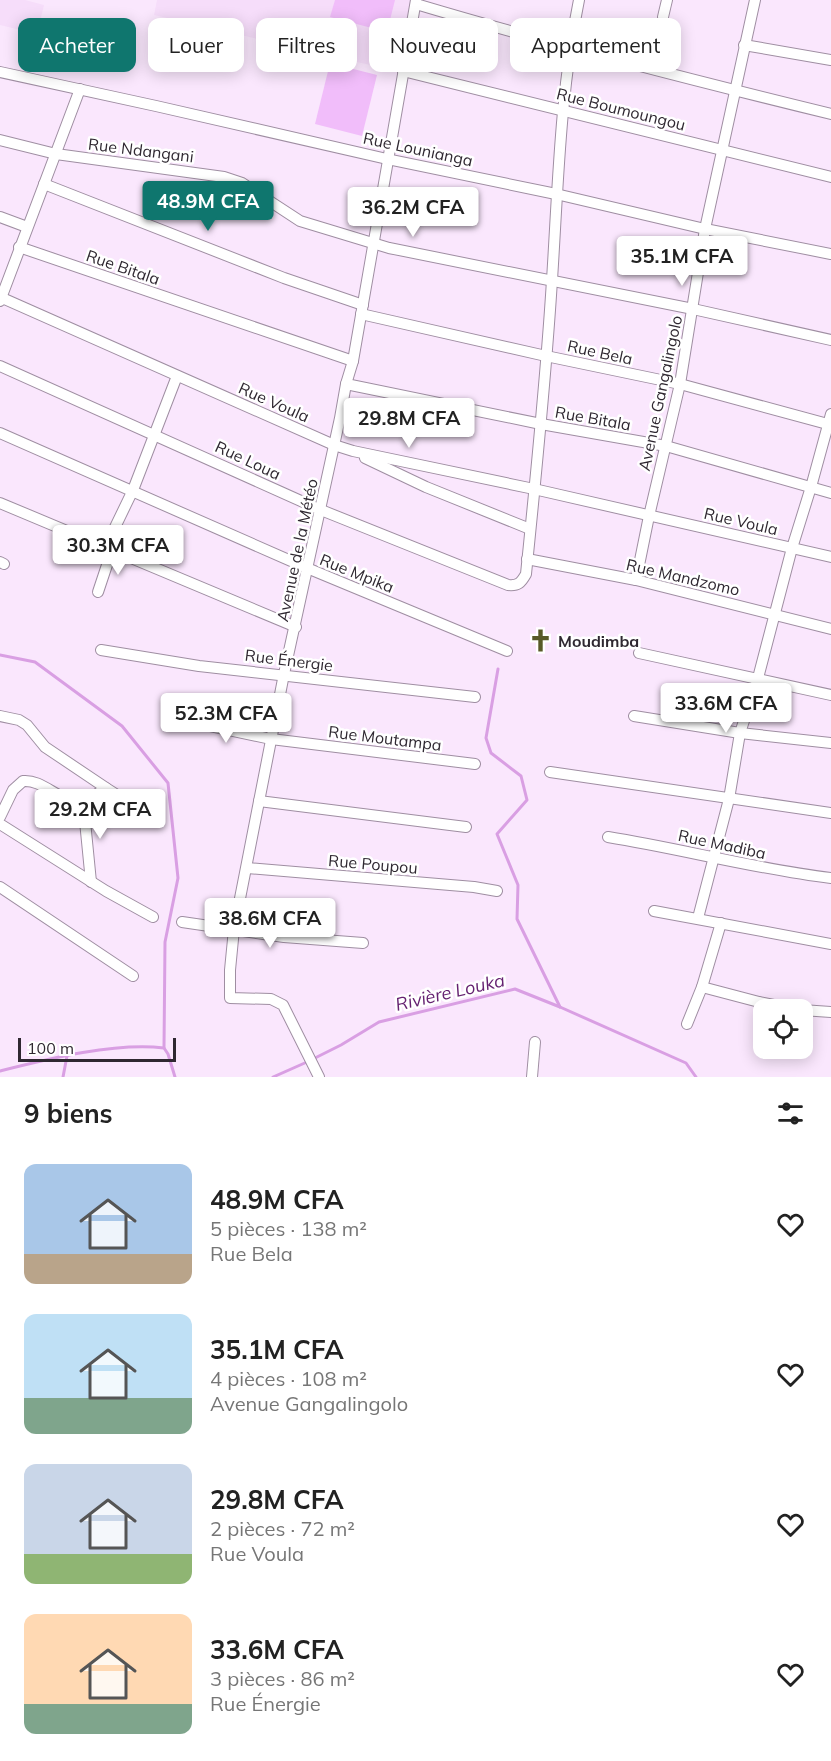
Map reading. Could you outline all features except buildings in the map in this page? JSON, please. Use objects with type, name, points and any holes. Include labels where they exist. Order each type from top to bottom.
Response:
[{"type":"street","points":[[576,18],[579,0]]},
{"type":"street","points":[[663,17],[667,0]]},
{"type":"street","name":"Avenue Gangalingolo","points":[[636,580],[680,384],[705,229],[755,0]]},
{"type":"street","points":[[416,2],[510,32]]},
{"type":"street","name":"Avenue de la Météo","points":[[413,18],[416,2]]},
{"type":"street","points":[[744,45],[831,60]]},
{"type":"street","name":"Rue Lounianga","points":[[0,72],[705,229],[831,254]]},
{"type":"street","name":"Avenue de la Météo","points":[[316,1073],[283,1005],[271,999],[230,998],[230,970],[234,929],[284,674],[296,627],[346,384],[353,361],[403,72]]},
{"type":"street","name":"Rue Boumoungou","points":[[407,72],[831,177]]},
{"type":"street","points":[[527,559],[541,424],[556,194],[568,72]]},
{"type":"street","points":[[665,72],[831,114]]},
{"type":"street","points":[[0,299],[80,89]]},
{"type":"street","name":"Rue Ndangani","points":[[0,140],[56,154],[224,177],[242,183],[300,221],[374,244],[693,309],[831,340]]},
{"type":"street","name":"Rue Bela","points":[[44,184],[362,310],[546,356],[680,384],[830,421]]},
{"type":"street","points":[[0,217],[27,227]]},
{"type":"street","name":"Rue Bitala","points":[[20,247],[353,361]]},
{"type":"street","name":"Rue Voula","points":[[0,299],[334,445],[353,451],[534,489],[831,557]]},
{"type":"street","name":"Rue Loua","points":[[0,366],[321,510],[508,585],[520,584],[526,574],[527,559]]},
{"type":"street","points":[[98,592],[108,549],[177,376]]},
{"type":"street","name":"Rue Bitala","points":[[346,384],[541,424],[666,446],[831,493]]},
{"type":"street","points":[[698,918],[729,799],[740,733],[758,678],[792,549],[830,421]]},
{"type":"street","name":"Rue Mpika","points":[[0,433],[307,568],[507,651]]},
{"type":"street","points":[[353,451],[417,483],[530,529]]},
{"type":"street","points":[[0,503],[296,627]]},
{"type":"street","name":"Rue Mandzomo","points":[[527,559],[636,580],[831,629]]},
{"type":"street","name":"Rue Énergie","points":[[101,650],[198,666],[475,697]]},
{"type":"street","points":[[639,653],[831,695]]},
{"type":"street","points":[[0,717],[19,720],[27,725],[45,747],[153,818]]},
{"type":"street","points":[[634,717],[740,733],[831,743]]},
{"type":"street","name":"Rue Moutampa","points":[[186,721],[271,739],[475,764]]},
{"type":"street","points":[[550,772],[831,813]]},
{"type":"street","points":[[0,817],[13,790],[23,781],[34,782],[62,797],[83,801],[106,788]]},
{"type":"street","points":[[83,801],[91,882]]},
{"type":"street","points":[[259,801],[466,827]]},
{"type":"street","points":[[0,824],[91,882],[153,917]]},
{"type":"street","name":"Rue Madiba","points":[[608,837],[780,872],[831,878]]},
{"type":"street","name":"Rue Poupou","points":[[247,868],[474,886],[497,891]]},
{"type":"street","points":[[0,887],[132,976]]},
{"type":"street","points":[[654,911],[831,944]]},
{"type":"street","points":[[182,922],[284,937],[363,943]]},
{"type":"street","points":[[687,1024],[702,987],[721,923]]},
{"type":"street","points":[[702,987],[753,1000]]},
{"type":"street","points":[[813,1011],[831,1012]]},
{"type":"street","points":[[532,1077],[535,1042]]},
{"type":"shaded area","points":[[0,0],[25,0],[44,5],[41,18],[18,18],[18,29],[0,25]]},
{"type":"shaded area","points":[[157,0],[412,0],[408,18],[369,18],[369,65],[357,62],[357,18],[256,18],[256,39],[244,36],[244,18],[167,18],[154,15]]},
{"type":"shaded area","points":[[335,0],[395,0],[390,18],[369,18],[369,27],[357,24],[357,18],[330,17]]},
{"type":"shaded area","points":[[357,70],[377,75],[362,136],[315,124],[328,72],[357,72]]},
{"type":"waterway","points":[[0,655],[35,662],[122,726],[168,783],[178,878],[165,942],[164,1048]]},
{"type":"waterway","points":[[498,669],[486,738],[491,753],[521,776],[527,800],[497,834],[518,885],[517,919],[560,1007]]},
{"type":"waterway","name":"Rivière Louka","points":[[313,1059],[379,1022],[515,989],[686,1063],[696,1077]]},
{"type":"waterway","name":"Rivière Louka","points":[[0,1071],[103,1049],[145,1047],[164,1048],[175,1077]]},
{"type":"waterway","points":[[63,1077],[67,1056]]},
{"type":"waterway","name":"Rivière Louka","points":[[273,1077],[307,1062]]},
{"type":"place","name":"Moudimba","points":[[540,641]]}]
